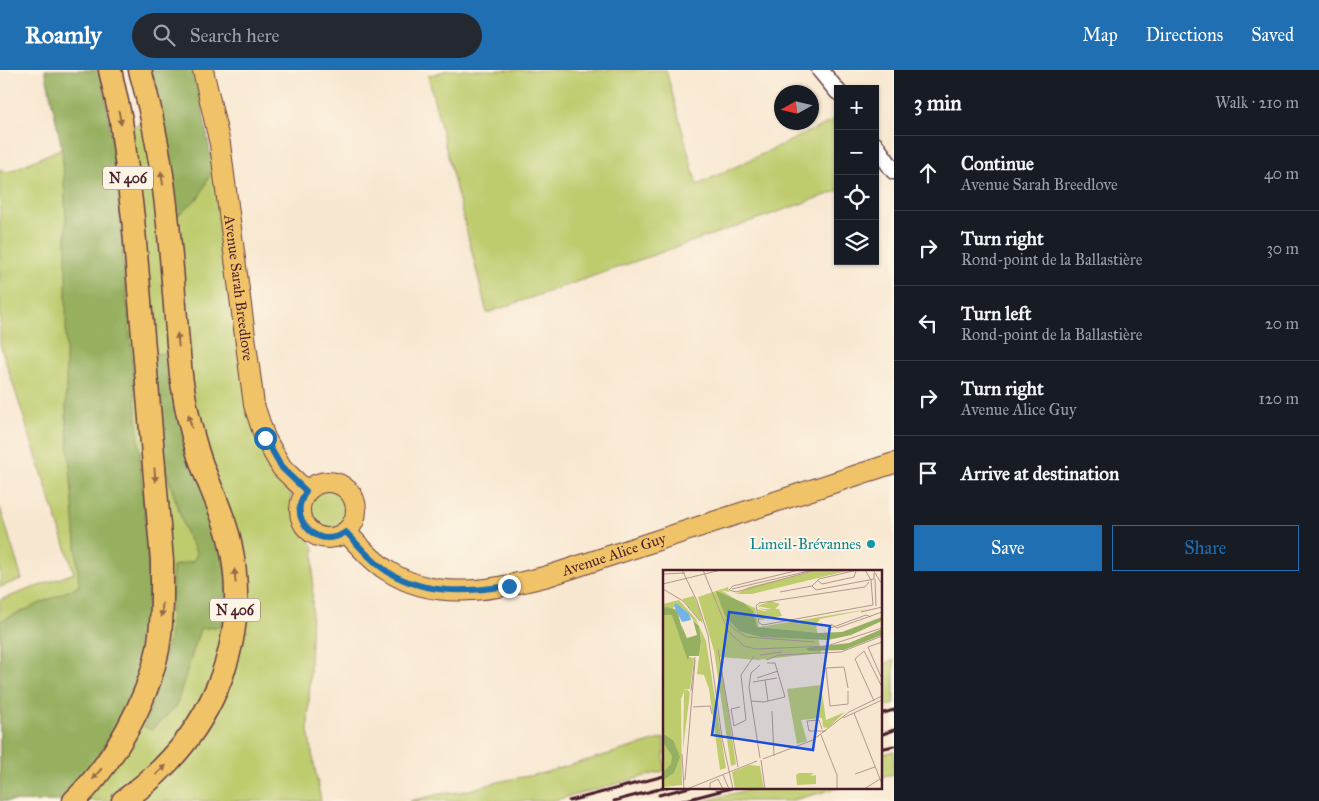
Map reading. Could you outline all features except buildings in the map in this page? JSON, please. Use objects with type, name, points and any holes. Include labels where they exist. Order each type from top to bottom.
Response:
[{"type":"highway","name":"N 406","points":[[74,801],[114,754],[147,686],[158,649],[162,604],[162,561],[133,218],[121,120],[110,70]]},
{"type":"highway","name":"N 406","points":[[123,801],[138,791],[166,765],[192,735],[213,696],[229,658],[235,622],[236,576],[229,540],[196,449],[183,388],[168,221],[155,132],[140,70]]},
{"type":"main road","name":"Avenue Sarah Breedlove","points":[[203,70],[220,144],[254,405],[265,438],[282,468],[306,491]]},
{"type":"main road","name":"Avenue Alice Guy","points":[[346,532],[363,551],[387,571],[412,584],[438,590],[471,591],[509,586],[548,576],[894,463]]},
{"type":"main road","points":[[321,482],[333,482],[344,486],[353,495],[356,515],[352,526],[346,532],[334,538],[323,538],[312,534],[304,526],[300,516],[300,504],[306,491],[321,482]]},
{"type":"street","points":[[820,70],[834,87]]},
{"type":"street","points":[[879,150],[894,171]]},
{"type":"green space","points":[[45,70],[100,70],[107,103],[118,189],[148,552],[148,607],[139,664],[128,712],[80,782],[59,801],[0,801],[0,621],[79,586],[66,413],[66,216],[62,149]]},
{"type":"green space","points":[[149,70],[193,70],[202,105],[213,169],[199,197],[176,217]]},
{"type":"green space","points":[[448,70],[666,70],[697,185],[813,130],[819,130],[819,127],[834,120],[834,192],[487,313],[428,76]]},
{"type":"green space","points":[[202,105],[210,174],[213,169],[239,349],[280,479],[291,494],[291,502],[314,548],[308,731],[321,801],[0,801],[0,600],[74,573],[0,344],[0,169],[8,172],[62,148]]},
{"type":"green space","points":[[172,353],[221,539],[227,588],[226,616],[220,626],[200,629],[176,707],[151,730],[143,726],[156,689],[169,639],[173,566],[193,561],[197,554],[186,533],[160,452],[152,354]]},
{"type":"green space","points":[[331,489],[338,492],[344,498],[347,509],[346,517],[338,526],[331,529],[323,529],[316,526],[308,517],[307,505],[310,498],[319,490]]},
{"type":"green space","points":[[0,507],[22,579],[0,587]]},
{"type":"green space","points":[[894,660],[894,704],[882,707],[882,665]]},
{"type":"green space","points":[[663,738],[663,771],[552,801],[410,801],[440,794],[461,792],[543,773]]},
{"type":"green space","points":[[894,751],[894,774],[882,777],[882,754]]},
{"type":"green space","points":[[754,788],[838,788],[789,801],[705,801]]},
{"type":"railway","points":[[882,713],[894,710]]},
{"type":"railway","points":[[882,734],[894,730]]},
{"type":"railway","points":[[882,749],[894,746]]},
{"type":"railway","points":[[569,801],[663,776]]},
{"type":"railway","points":[[614,801],[663,788]]},
{"type":"railway","points":[[659,795],[686,788]]},
{"type":"railway","points":[[682,801],[731,788]]},
{"type":"place","name":"Limeil-Brévannes","points":[[871,544]]},
{"type":"route","points":[[265,438],[282,468],[306,491],[300,504],[300,516],[304,526],[312,534],[323,538],[334,538],[346,532],[363,551],[387,571],[412,584],[438,590],[471,591],[509,586]]}]
